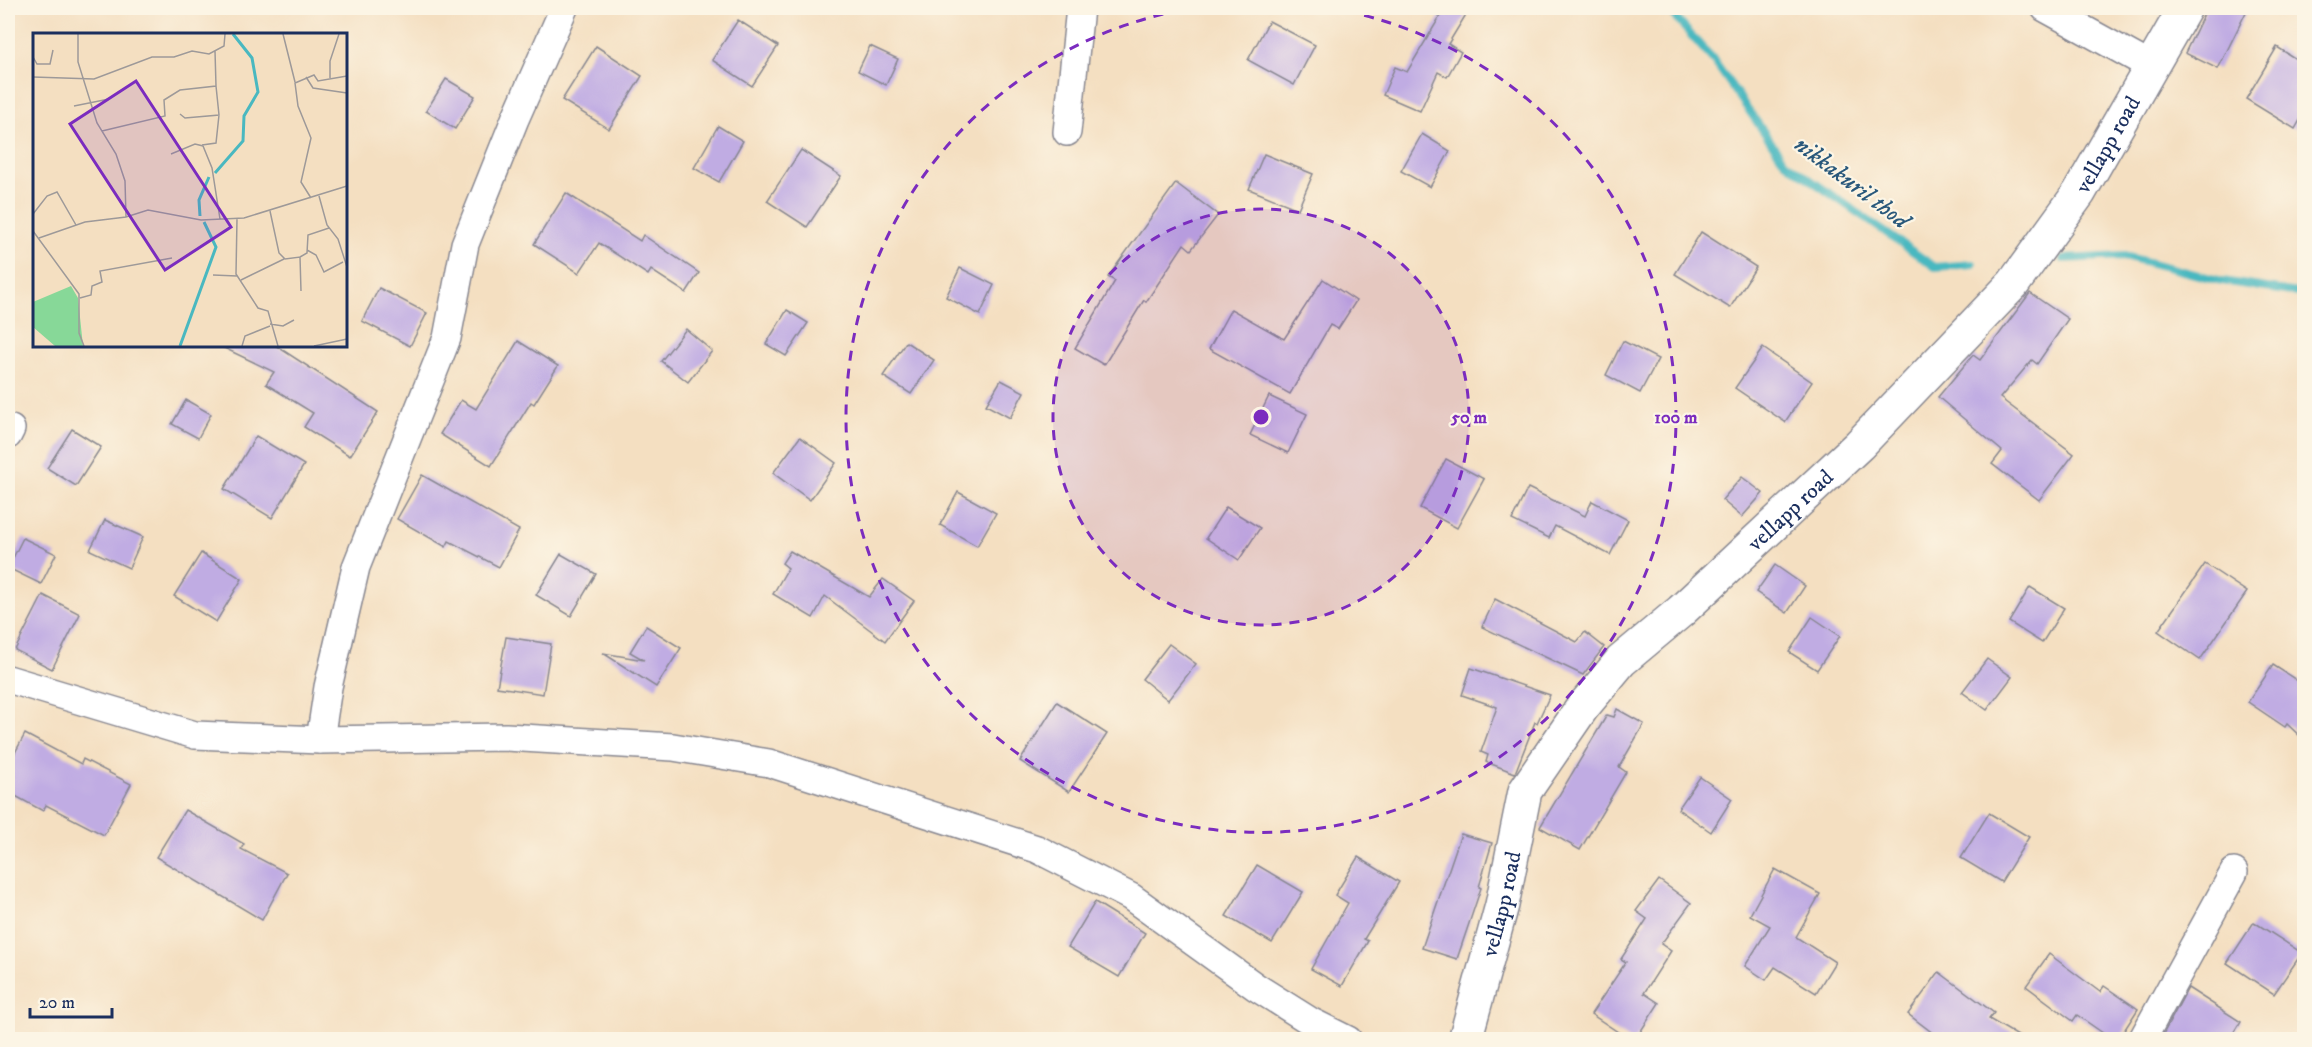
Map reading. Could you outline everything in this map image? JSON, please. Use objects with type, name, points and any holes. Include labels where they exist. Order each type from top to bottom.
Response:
[{"type":"main road","name":"vellapp road","points":[[1465,1040],[1502,905],[1525,791],[1582,708],[1621,661],[1681,611],[1859,445],[2013,284],[2079,193],[2185,8]]},
{"type":"street","points":[[320,740],[328,687],[356,567],[447,338],[465,244],[515,119],[564,8]]},
{"type":"street","points":[[1067,132],[1080,8]]},
{"type":"street","points":[[2045,8],[2152,67]]},
{"type":"street","points":[[8,679],[195,735],[320,740],[506,737],[672,747],[769,763],[1037,849],[1131,897],[1256,987],[1310,1021],[1348,1040]]},
{"type":"street","points":[[2142,1040],[2234,872]]},
{"type":"building","points":[[1445,8],[1470,8],[1448,44],[1461,52],[1447,77],[1438,72],[1420,111],[1383,95],[1395,67],[1407,72]]},
{"type":"building","points":[[2207,8],[2248,8],[2218,69],[2185,53]]},
{"type":"building","points":[[738,20],[778,46],[752,86],[712,60]]},
{"type":"building","points":[[1269,21],[1315,45],[1294,85],[1248,60]]},
{"type":"building","points":[[596,46],[642,76],[609,129],[562,100]]},
{"type":"building","points":[[870,46],[898,59],[886,85],[858,71]]},
{"type":"building","points":[[2277,47],[2304,64],[2304,113],[2295,129],[2246,99]]},
{"type":"building","points":[[446,79],[475,96],[455,129],[426,111]]},
{"type":"building","points":[[718,126],[743,141],[719,182],[694,168]]},
{"type":"building","points":[[1422,134],[1450,151],[1430,187],[1401,171]]},
{"type":"building","points":[[801,150],[841,176],[807,227],[767,201]]},
{"type":"building","points":[[1264,154],[1313,174],[1298,209],[1249,189]]},
{"type":"building","points":[[1176,183],[1218,215],[1191,250],[1184,244],[1146,302],[1144,300],[1104,365],[1075,348],[1115,281],[1108,277]]},
{"type":"building","points":[[566,193],[640,241],[643,235],[699,273],[686,293],[651,270],[648,275],[599,243],[579,273],[534,244]]},
{"type":"building","points":[[1701,232],[1756,267],[1730,308],[1675,274]]},
{"type":"building","points":[[960,268],[994,285],[980,315],[946,297]]},
{"type":"building","points":[[1323,279],[1356,301],[1338,329],[1330,325],[1290,394],[1209,349],[1231,309],[1284,339]]},
{"type":"building","points":[[379,288],[427,313],[410,346],[362,321]]},
{"type":"building","points":[[2030,293],[2068,319],[2037,364],[2032,360],[2000,398],[2074,454],[2039,500],[1992,464],[2002,451],[1938,397],[1973,355],[1980,360]]},
{"type":"building","points":[[787,310],[808,323],[786,356],[766,344]]},
{"type":"building","points":[[686,329],[712,351],[688,382],[661,361]]},
{"type":"building","points":[[518,341],[558,366],[534,404],[531,402],[491,466],[440,434],[461,400],[476,409]]},
{"type":"building","points":[[1623,341],[1658,359],[1640,393],[1606,375]]},
{"type":"building","points":[[906,342],[934,360],[911,394],[883,376]]},
{"type":"building","points":[[220,346],[277,346],[378,412],[350,456],[304,427],[313,413],[266,384],[274,372]]},
{"type":"building","points":[[1763,348],[1812,382],[1785,422],[1735,388]]},
{"type":"building","points":[[1001,380],[1024,392],[1010,418],[986,405]]},
{"type":"building","points":[[1269,396],[1307,414],[1288,453],[1250,435]]},
{"type":"building","points":[[186,400],[211,414],[198,438],[172,424]]},
{"type":"building","points":[[72,429],[101,447],[76,486],[47,468]]},
{"type":"building","points":[[256,436],[304,465],[272,518],[224,489]]},
{"type":"building","points":[[800,437],[836,463],[810,500],[773,473]]},
{"type":"building","points":[[1446,459],[1484,479],[1457,528],[1420,508]]},
{"type":"building","points":[[422,475],[519,530],[499,567],[449,541],[446,547],[397,519]]},
{"type":"building","points":[[1742,477],[1763,493],[1742,517],[1722,500]]},
{"type":"building","points":[[1528,488],[1585,516],[1592,501],[1628,520],[1610,555],[1555,526],[1549,538],[1512,520]]},
{"type":"building","points":[[958,492],[996,513],[977,546],[940,525]]},
{"type":"building","points":[[1226,507],[1260,528],[1239,560],[1206,538]]},
{"type":"building","points":[[105,520],[143,537],[129,568],[90,550]]},
{"type":"building","points":[[23,538],[56,554],[41,584],[8,568]]},
{"type":"building","points":[[790,551],[869,597],[883,579],[914,601],[885,641],[825,596],[813,618],[773,594],[788,568],[782,563]]},
{"type":"building","points":[[201,553],[242,579],[216,622],[174,596]]},
{"type":"building","points":[[561,554],[596,574],[571,616],[536,595]]},
{"type":"building","points":[[2205,564],[2247,592],[2200,660],[2158,631]]},
{"type":"building","points":[[1775,565],[1805,586],[1787,613],[1756,592]]},
{"type":"building","points":[[2030,587],[2064,608],[2042,643],[2009,622]]},
{"type":"building","points":[[43,595],[80,614],[52,669],[15,650]]},
{"type":"building","points":[[1495,599],[1577,642],[1585,632],[1604,647],[1583,675],[1482,627]]},
{"type":"building","points":[[1812,617],[1840,636],[1817,670],[1789,652]]},
{"type":"building","points":[[646,626],[681,648],[656,687],[603,653],[644,660],[630,652]]},
{"type":"building","points":[[506,637],[551,644],[543,694],[497,687]]},
{"type":"building","points":[[1169,644],[1196,664],[1168,700],[1142,679]]},
{"type":"building","points":[[1987,659],[2012,677],[1987,710],[1962,692]]},
{"type":"building","points":[[2273,665],[2304,685],[2304,740],[2287,724],[2285,727],[2248,702]]},
{"type":"building","points":[[1471,668],[1550,695],[1537,723],[1535,722],[1515,773],[1486,762],[1488,755],[1481,752],[1497,707],[1462,695]]},
{"type":"building","points":[[1057,702],[1107,734],[1069,792],[1020,761]]},
{"type":"building","points":[[1617,709],[1644,724],[1619,767],[1626,772],[1580,850],[1540,827],[1607,715],[1614,717]]},
{"type":"building","points":[[25,734],[81,764],[83,759],[131,784],[104,835],[46,805],[43,811],[8,792],[8,766]]},
{"type":"building","points":[[1700,777],[1732,799],[1711,832],[1678,809]]},
{"type":"building","points":[[185,810],[244,844],[241,849],[287,873],[262,920],[156,857]]},
{"type":"building","points":[[1989,813],[2029,837],[2001,882],[1961,858]]},
{"type":"building","points":[[1461,834],[1492,843],[1479,887],[1481,888],[1457,959],[1422,948]]},
{"type":"building","points":[[1358,857],[1399,882],[1364,939],[1368,941],[1342,986],[1311,969],[1348,903],[1335,895]]},
{"type":"building","points":[[1257,865],[1303,892],[1272,943],[1226,916]]},
{"type":"building","points":[[1775,869],[1820,894],[1796,937],[1835,962],[1816,993],[1775,967],[1766,980],[1745,966],[1770,926],[1750,915]]},
{"type":"building","points":[[1659,880],[1691,903],[1661,944],[1671,951],[1644,993],[1659,1003],[1635,1040],[1630,1040],[1591,1014],[1626,962],[1621,959],[1647,919],[1636,911]]},
{"type":"building","points":[[1095,902],[1145,933],[1119,977],[1068,947]]},
{"type":"building","points":[[2254,922],[2302,953],[2274,994],[2227,963]]},
{"type":"building","points":[[2049,954],[2100,992],[2104,986],[2138,1009],[2118,1040],[2113,1040],[2077,1015],[2073,1021],[2026,986]]},
{"type":"building","points":[[1939,972],[1994,1013],[1989,1019],[2025,1040],[1942,1040],[1908,1014]]},
{"type":"building","points":[[2188,988],[2241,1022],[2230,1040],[2160,1040]]},
{"type":"waterway","name":"nikkakuril thod","points":[[1667,8],[1714,61],[1785,162],[1935,267],[1973,264]]},
{"type":"waterway","points":[[2063,259],[2124,256],[2222,281],[2304,294]]}]
